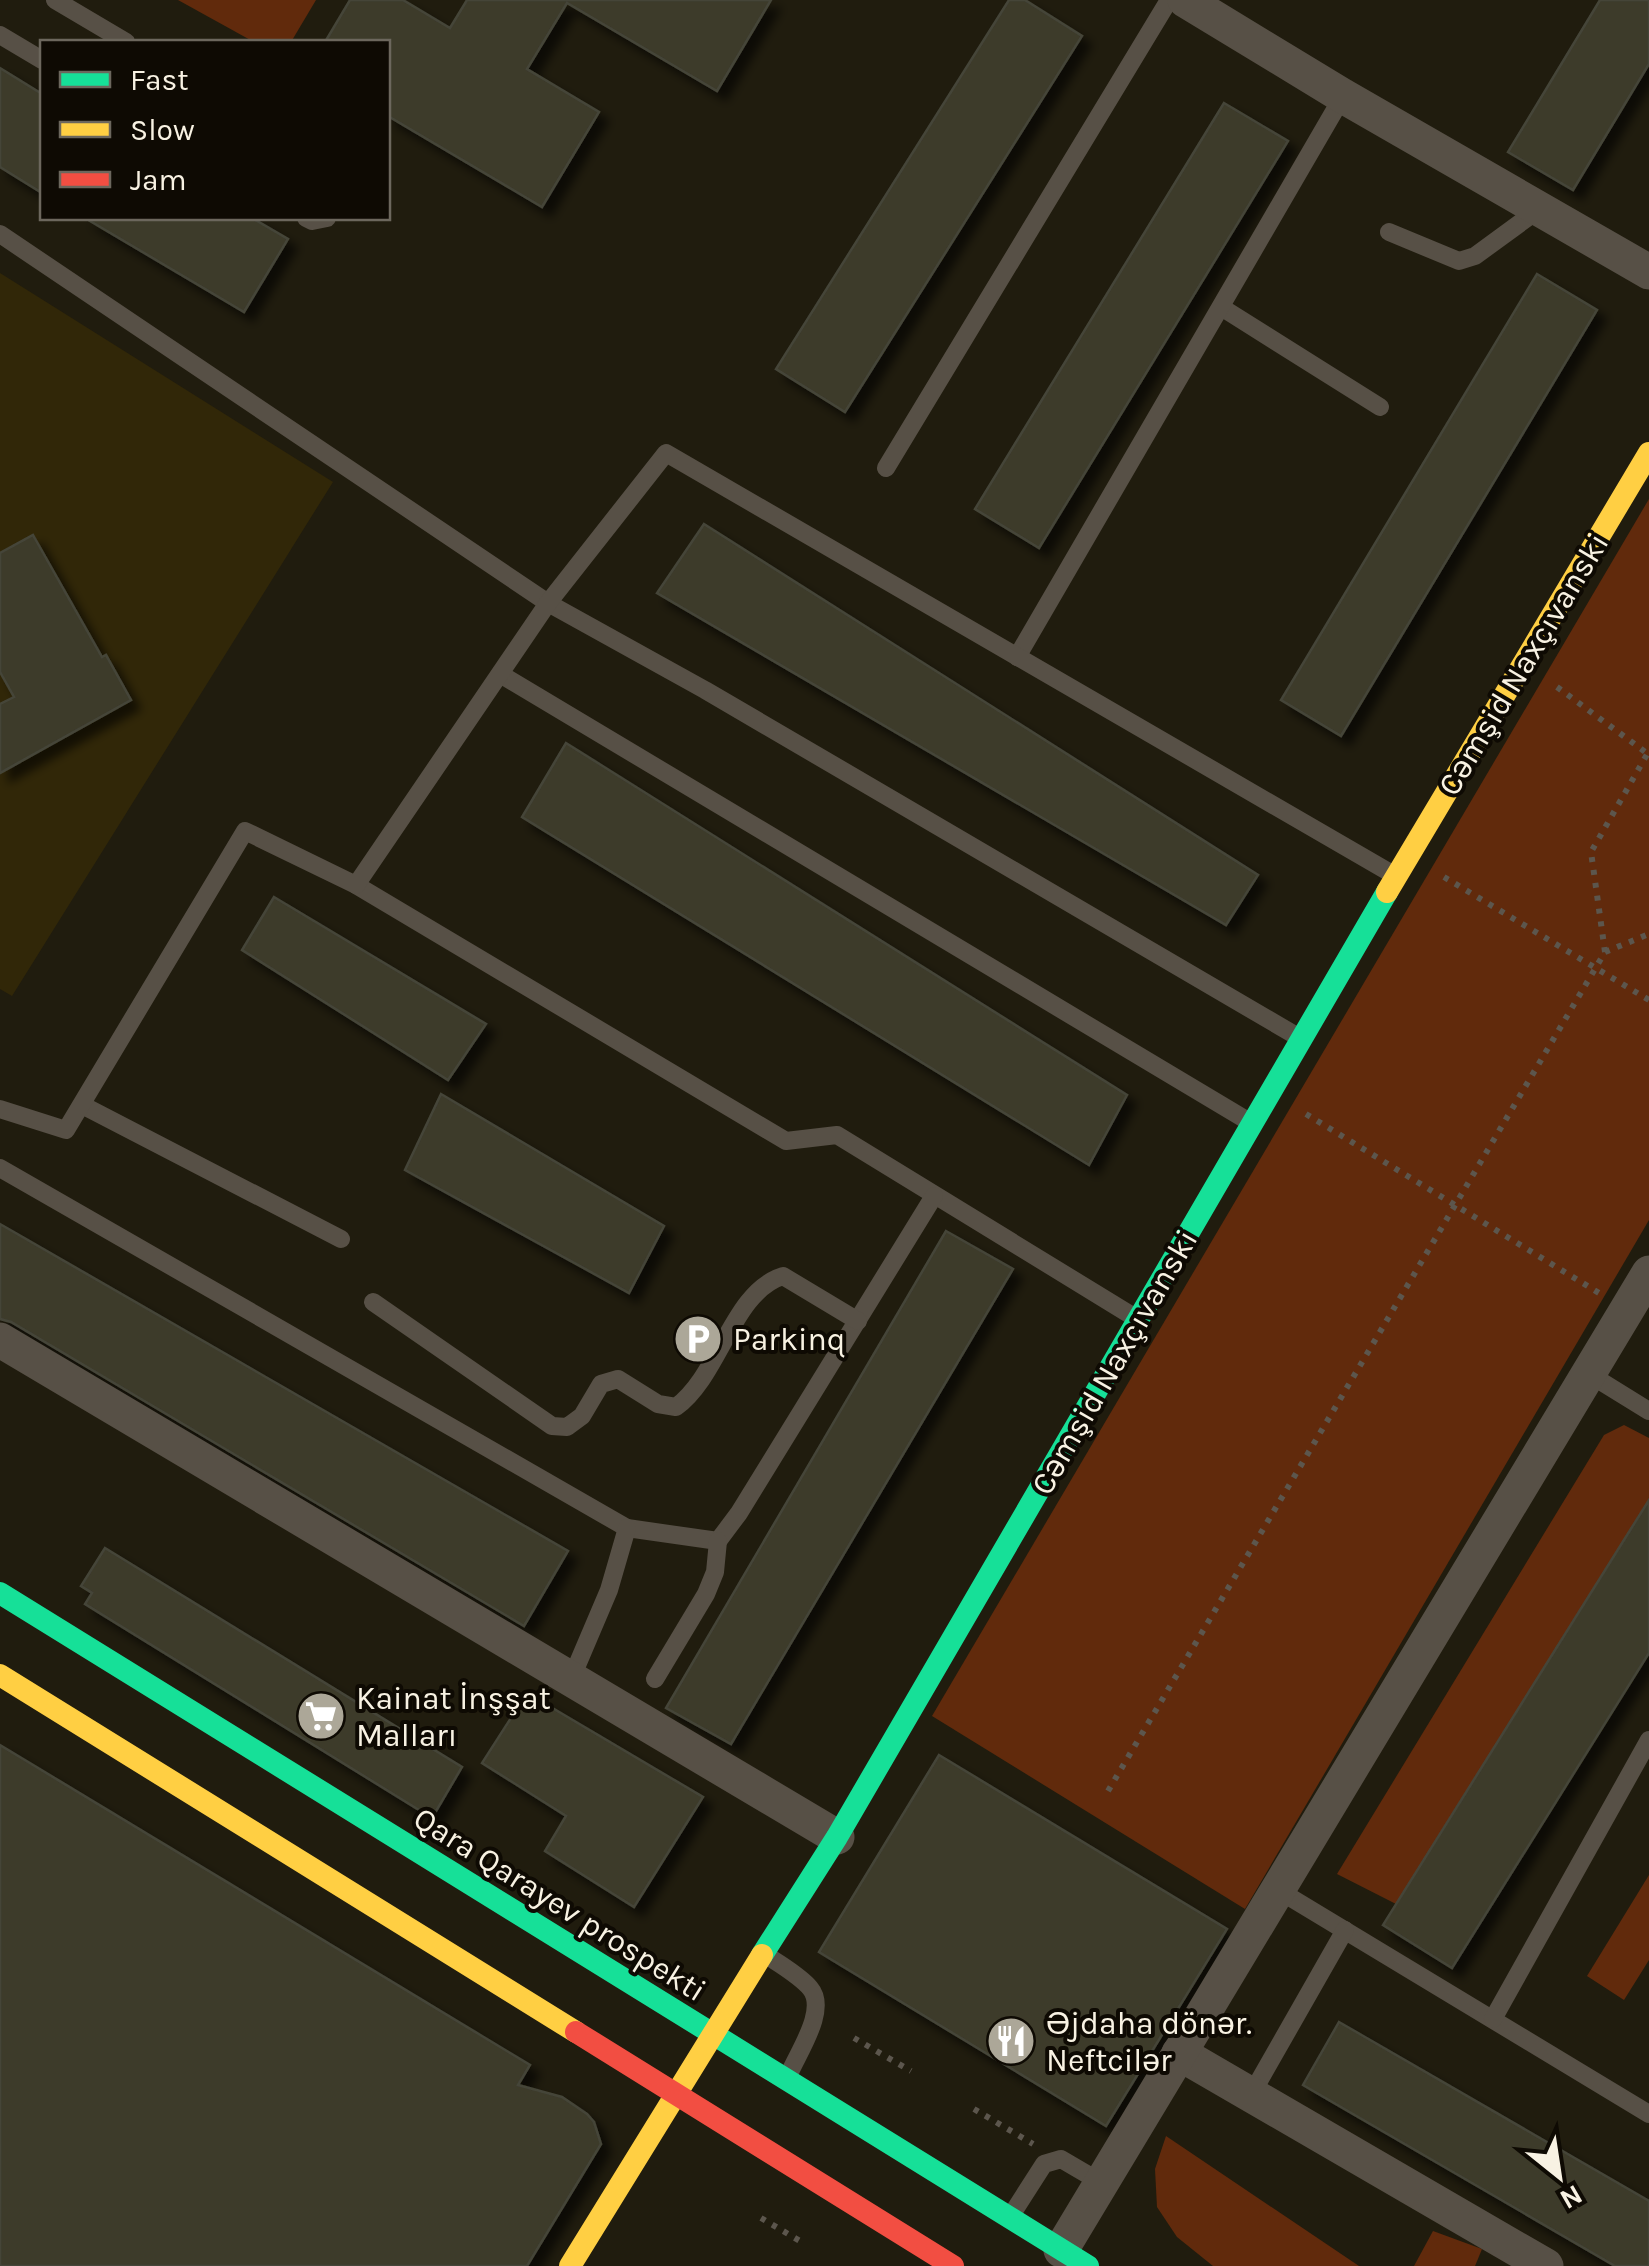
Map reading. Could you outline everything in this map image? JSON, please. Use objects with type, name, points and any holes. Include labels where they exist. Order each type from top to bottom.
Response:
[{"type":"main road","name":"Cəmşid Naxçıvanski","points":[[570,2266],[710,2035],[837,1837],[1396,876],[1649,453]]},
{"type":"main road","name":"Qara Qarayev prospekti","points":[[0,1593],[1074,2258]]},
{"type":"main road","points":[[0,1675],[953,2266]]},
{"type":"street","points":[[1185,0],[1649,272]]},
{"type":"street","points":[[1074,2258],[1102,2183],[1649,1274]]},
{"type":"street","points":[[0,1340],[837,1837]]},
{"type":"street","points":[[1180,2053],[1546,2266]]},
{"type":"lane","points":[[55,0],[123,40]]},
{"type":"lane","points":[[886,468],[1169,0]]},
{"type":"lane","points":[[0,35],[40,59]]},
{"type":"lane","points":[[1017,657],[1343,96]]},
{"type":"lane","points":[[1390,232],[1458,261],[1475,256],[1538,210]]},
{"type":"lane","points":[[0,234],[548,603],[740,710],[1302,1040]]},
{"type":"lane","points":[[1222,307],[1380,407]]},
{"type":"lane","points":[[356,885],[548,603],[666,453],[1396,876]]},
{"type":"lane","points":[[500,674],[1253,1124]]},
{"type":"lane","points":[[0,1109],[66,1130],[245,831],[356,885],[786,1141],[837,1135],[1139,1320]]},
{"type":"lane","points":[[82,1105],[341,1239]]},
{"type":"lane","points":[[0,1168],[627,1528],[718,1541]]},
{"type":"lane","points":[[655,1680],[706,1594],[715,1572],[718,1541],[934,1196]]},
{"type":"lane","points":[[373,1302],[552,1426],[567,1427],[582,1416],[601,1384],[618,1379],[658,1404],[676,1407],[693,1394],[765,1282],[783,1276],[858,1321]]},
{"type":"lane","points":[[1589,1374],[1649,1411]]},
{"type":"lane","points":[[572,1678],[609,1590],[627,1528]]},
{"type":"lane","points":[[1493,2020],[1649,1740]]},
{"type":"lane","points":[[1278,1890],[1649,2114]]},
{"type":"lane","points":[[1252,2095],[1345,1930]]},
{"type":"lane","points":[[763,1952],[811,1989],[816,2003],[786,2082]]},
{"type":"lane","points":[[1009,2220],[1044,2164],[1061,2159],[1102,2183]]},
{"type":"path","points":[[1524,663],[1649,753],[1592,852],[1605,952]]},
{"type":"path","points":[[1408,856],[1649,1000]]},
{"type":"path","points":[[1108,1791],[1605,952],[1649,934]]},
{"type":"path","points":[[1271,1093],[1627,1310]]},
{"type":"path","points":[[854,2038],[910,2071]]},
{"type":"path","points":[[974,2109],[1038,2147]]},
{"type":"path","points":[[761,2218],[800,2240]]},
{"type":"shaded area","points":[[178,0],[316,0],[292,40],[250,40]]},
{"type":"shaded area","points":[[0,273],[333,482],[12,996],[0,989]]},
{"type":"shaded area","points":[[1649,499],[1649,1220],[1245,1909],[932,1716]]},
{"type":"shaded area","points":[[1624,1425],[1649,1438],[1649,1500],[1396,1904],[1337,1874],[1604,1435]]},
{"type":"shaded area","points":[[1649,1875],[1649,1960],[1624,2000],[1587,1976]]},
{"type":"shaded area","points":[[1166,2136],[1359,2266],[1213,2266],[1177,2237],[1157,2207],[1155,2169]]},
{"type":"shaded area","points":[[1433,2231],[1482,2249],[1475,2266],[1414,2266]]},
{"type":"building","points":[[350,0],[403,0],[450,28],[467,0],[771,0],[717,91],[567,3],[527,69],[599,112],[542,207],[390,117],[390,40],[326,40]]},
{"type":"building","points":[[1009,0],[1025,0],[1082,36],[845,412],[776,369]]},
{"type":"building","points":[[1600,0],[1649,0],[1649,64],[1573,190],[1508,152]]},
{"type":"building","points":[[0,68],[40,93],[40,192],[0,167]]},
{"type":"building","points":[[1224,103],[1288,141],[1039,548],[975,509]]},
{"type":"building","points":[[88,220],[255,220],[288,239],[244,312]]},
{"type":"building","points":[[1537,274],[1597,310],[1341,736],[1281,700]]},
{"type":"building","points":[[704,524],[1258,875],[1226,925],[657,593]]},
{"type":"building","points":[[33,535],[131,700],[0,773],[0,704],[14,697],[0,672],[0,553]]},
{"type":"building","points":[[566,743],[1127,1095],[1089,1165],[522,817]]},
{"type":"building","points":[[274,897],[486,1024],[448,1080],[242,950]]},
{"type":"building","points":[[441,1094],[664,1226],[629,1293],[405,1170]]},
{"type":"building","points":[[0,1224],[568,1551],[524,1626],[0,1319]]},
{"type":"building","points":[[946,1231],[1013,1269],[731,1744],[666,1708]]},
{"type":"building","points":[[1649,1500],[1649,1653],[1452,1968],[1383,1925]]},
{"type":"building","points":[[105,1548],[462,1767],[432,1818],[85,1604],[92,1593],[81,1586]]},
{"type":"building","points":[[527,1693],[703,1797],[634,1907],[545,1851],[566,1816],[482,1763]]},
{"type":"building","points":[[0,1745],[530,2065],[518,2085],[562,2097],[587,2114],[601,2144],[527,2266],[0,2266]]},
{"type":"building","points":[[939,1755],[1227,1929],[1106,2126],[819,1952]]},
{"type":"building","points":[[1339,2022],[1649,2201],[1649,2266],[1615,2266],[1303,2085]]},
{"type":"traffic: fast","points":[[762,1955],[837,1837],[1387,892]]},
{"type":"traffic: fast","points":[[0,1593],[1088,2266]]},
{"type":"traffic: slow","points":[[1387,892],[1649,453]]},
{"type":"traffic: slow","points":[[0,1675],[576,2032]]},
{"type":"traffic: slow","points":[[570,2266],[762,1955]]},
{"type":"traffic: jam","points":[[576,2032],[953,2266]]},
{"type":"place","name":"Parkinq","points":[[698,1339]]},
{"type":"place","name":"Kainat İnşşat Malları","points":[[321,1716]]},
{"type":"place","name":"Əjdaha dönər. Neftcilər","points":[[1011,2041]]}]
